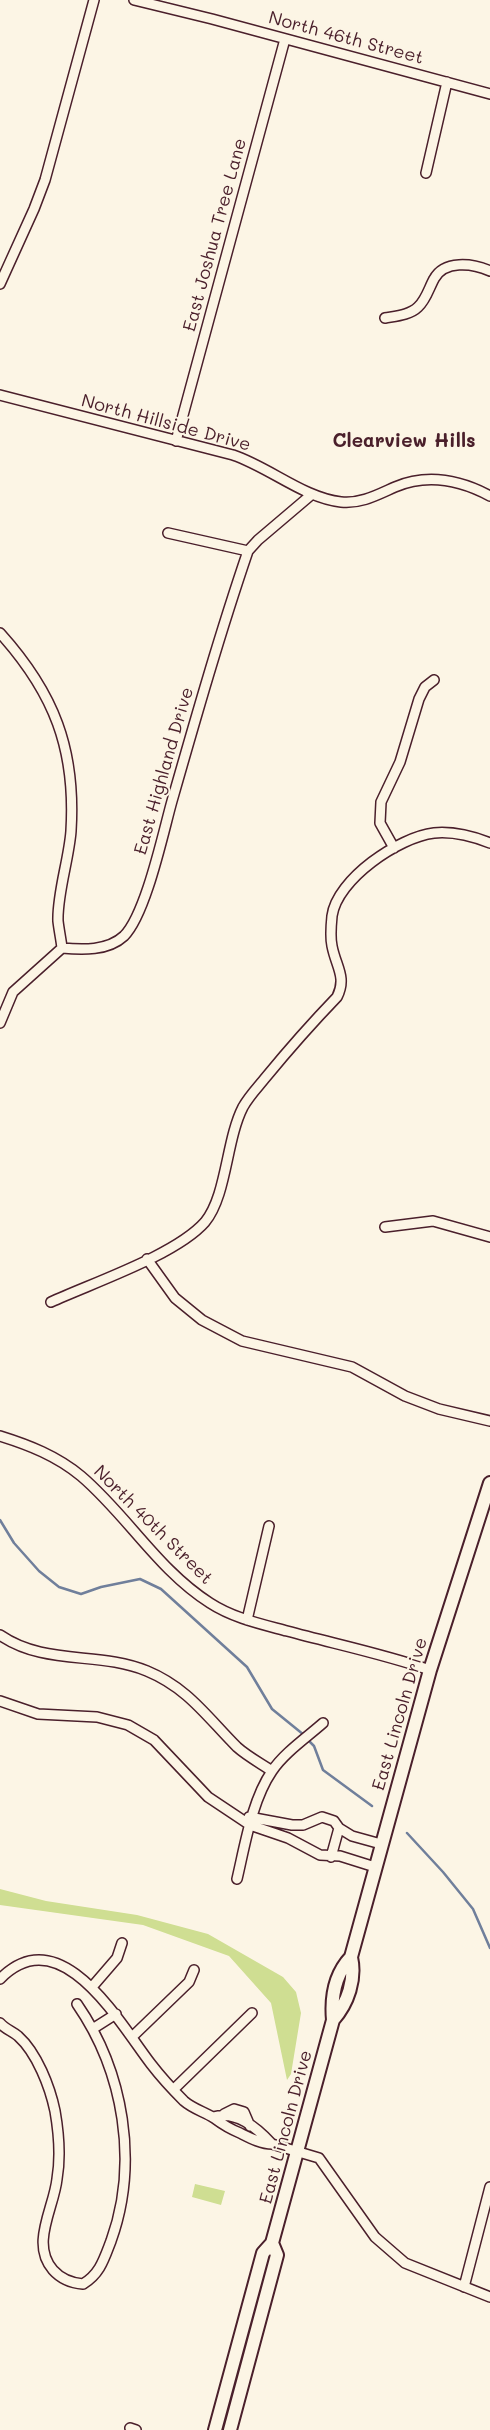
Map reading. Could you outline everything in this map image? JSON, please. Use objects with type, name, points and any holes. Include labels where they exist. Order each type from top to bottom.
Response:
[{"type":"main road","name":"East Lincoln Drive","points":[[215,2430],[263,2253],[272,2243],[333,2020],[344,2007],[354,1971],[351,1957],[389,1814],[430,1670],[490,1483]]},
{"type":"main road","name":"East Lincoln Drive","points":[[230,2430],[276,2255],[272,2243]]},
{"type":"street","points":[[0,284],[45,180],[94,0]]},
{"type":"street","name":"North 46th Street","points":[[134,0],[490,94]]},
{"type":"street","name":"East Joshua Tree Lane","points":[[176,441],[285,39]]},
{"type":"street","points":[[426,173],[447,82]]},
{"type":"street","points":[[385,318],[401,315],[420,306],[439,271],[450,266],[472,265],[490,270]]},
{"type":"street","name":"North Hillside Drive","points":[[0,395],[246,460],[311,494],[335,501],[357,501],[371,498],[406,483],[424,479],[456,482],[490,496]]},
{"type":"street","points":[[168,533],[248,551],[311,494]]},
{"type":"street","name":"East Highland Drive","points":[[62,948],[82,950],[110,945],[124,936],[134,922],[154,865],[223,625],[248,551]]},
{"type":"street","points":[[0,633],[37,679],[49,700],[60,729],[71,776],[71,831],[58,920],[62,948],[13,992],[0,1023]]},
{"type":"street","points":[[394,848],[380,823],[381,802],[400,762],[419,699],[425,687],[434,680]]},
{"type":"street","points":[[50,1302],[168,1250],[192,1234],[205,1221],[215,1205],[234,1128],[243,1107],[282,1057],[337,997],[342,986],[341,975],[332,946],[332,914],[339,896],[363,870],[394,848],[433,833],[452,832],[490,843]]},
{"type":"street","points":[[385,1227],[433,1221],[490,1237]]},
{"type":"street","points":[[147,1259],[174,1298],[202,1320],[242,1341],[352,1367],[405,1396],[439,1409],[490,1421]]},
{"type":"street","name":"North 40th Street","points":[[0,1436],[35,1448],[58,1460],[81,1476],[150,1551],[190,1589],[211,1604],[247,1620],[430,1670]]},
{"type":"street","points":[[247,1620],[269,1526]]},
{"type":"street","points":[[0,1635],[15,1645],[32,1651],[55,1656],[130,1665],[169,1681],[199,1704],[238,1748],[272,1771]]},
{"type":"street","points":[[0,1702],[38,1714],[97,1717],[128,1725],[154,1740],[208,1797],[231,1813],[288,1838],[320,1856],[340,1856],[375,1866]]},
{"type":"street","points":[[237,1879],[251,1821],[272,1771],[295,1747],[323,1723]]},
{"type":"street","points":[[251,1821],[303,1825],[322,1818],[334,1821],[339,1828],[352,1836],[381,1844]]},
{"type":"street","points":[[331,1857],[339,1828]]},
{"type":"street","points":[[92,1988],[117,1958],[122,1943]]},
{"type":"street","points":[[0,1979],[20,1964],[44,1961],[58,1964],[92,1988],[116,2014],[152,2064],[185,2101],[229,2129],[265,2144],[277,2145],[319,2158],[375,2237],[389,2250],[405,2263],[490,2297]]},
{"type":"street","points":[[132,2037],[189,1982],[194,1970]]},
{"type":"street","points":[[0,2023],[19,2036],[29,2049],[43,2074],[54,2109],[60,2155],[55,2194],[43,2236],[45,2258],[51,2268],[64,2280],[83,2284],[94,2278],[100,2269],[116,2224],[124,2180],[124,2128],[111,2069],[94,2028],[77,2004]]},
{"type":"street","points":[[174,2089],[252,2013]]},
{"type":"street","points":[[94,2028],[116,2014]]},
{"type":"street","points":[[212,2117],[234,2109],[244,2112],[250,2126],[277,2145]]},
{"type":"street","points":[[464,2287],[490,2187]]},
{"type":"green space","points":[[0,1889],[46,1901],[137,1915],[208,1934],[283,1977],[296,1992],[301,2013],[291,2074],[287,2080],[271,2003],[229,1956],[143,1925],[0,1905]]},
{"type":"green space","points":[[195,2184],[225,2191],[221,2205],[192,2197]]},
{"type":"waterway","points":[[0,1520],[14,1543],[39,1571],[59,1587],[81,1594],[101,1587],[140,1579],[161,1589],[247,1667],[272,1709],[304,1735]]},
{"type":"waterway","points":[[307,1739],[314,1746],[323,1770],[372,1806]]},
{"type":"waterway","points":[[407,1833],[443,1872],[473,1909],[490,1948]]},
{"type":"district","name":"Clearview Hills","points":[[404,441]]}]
